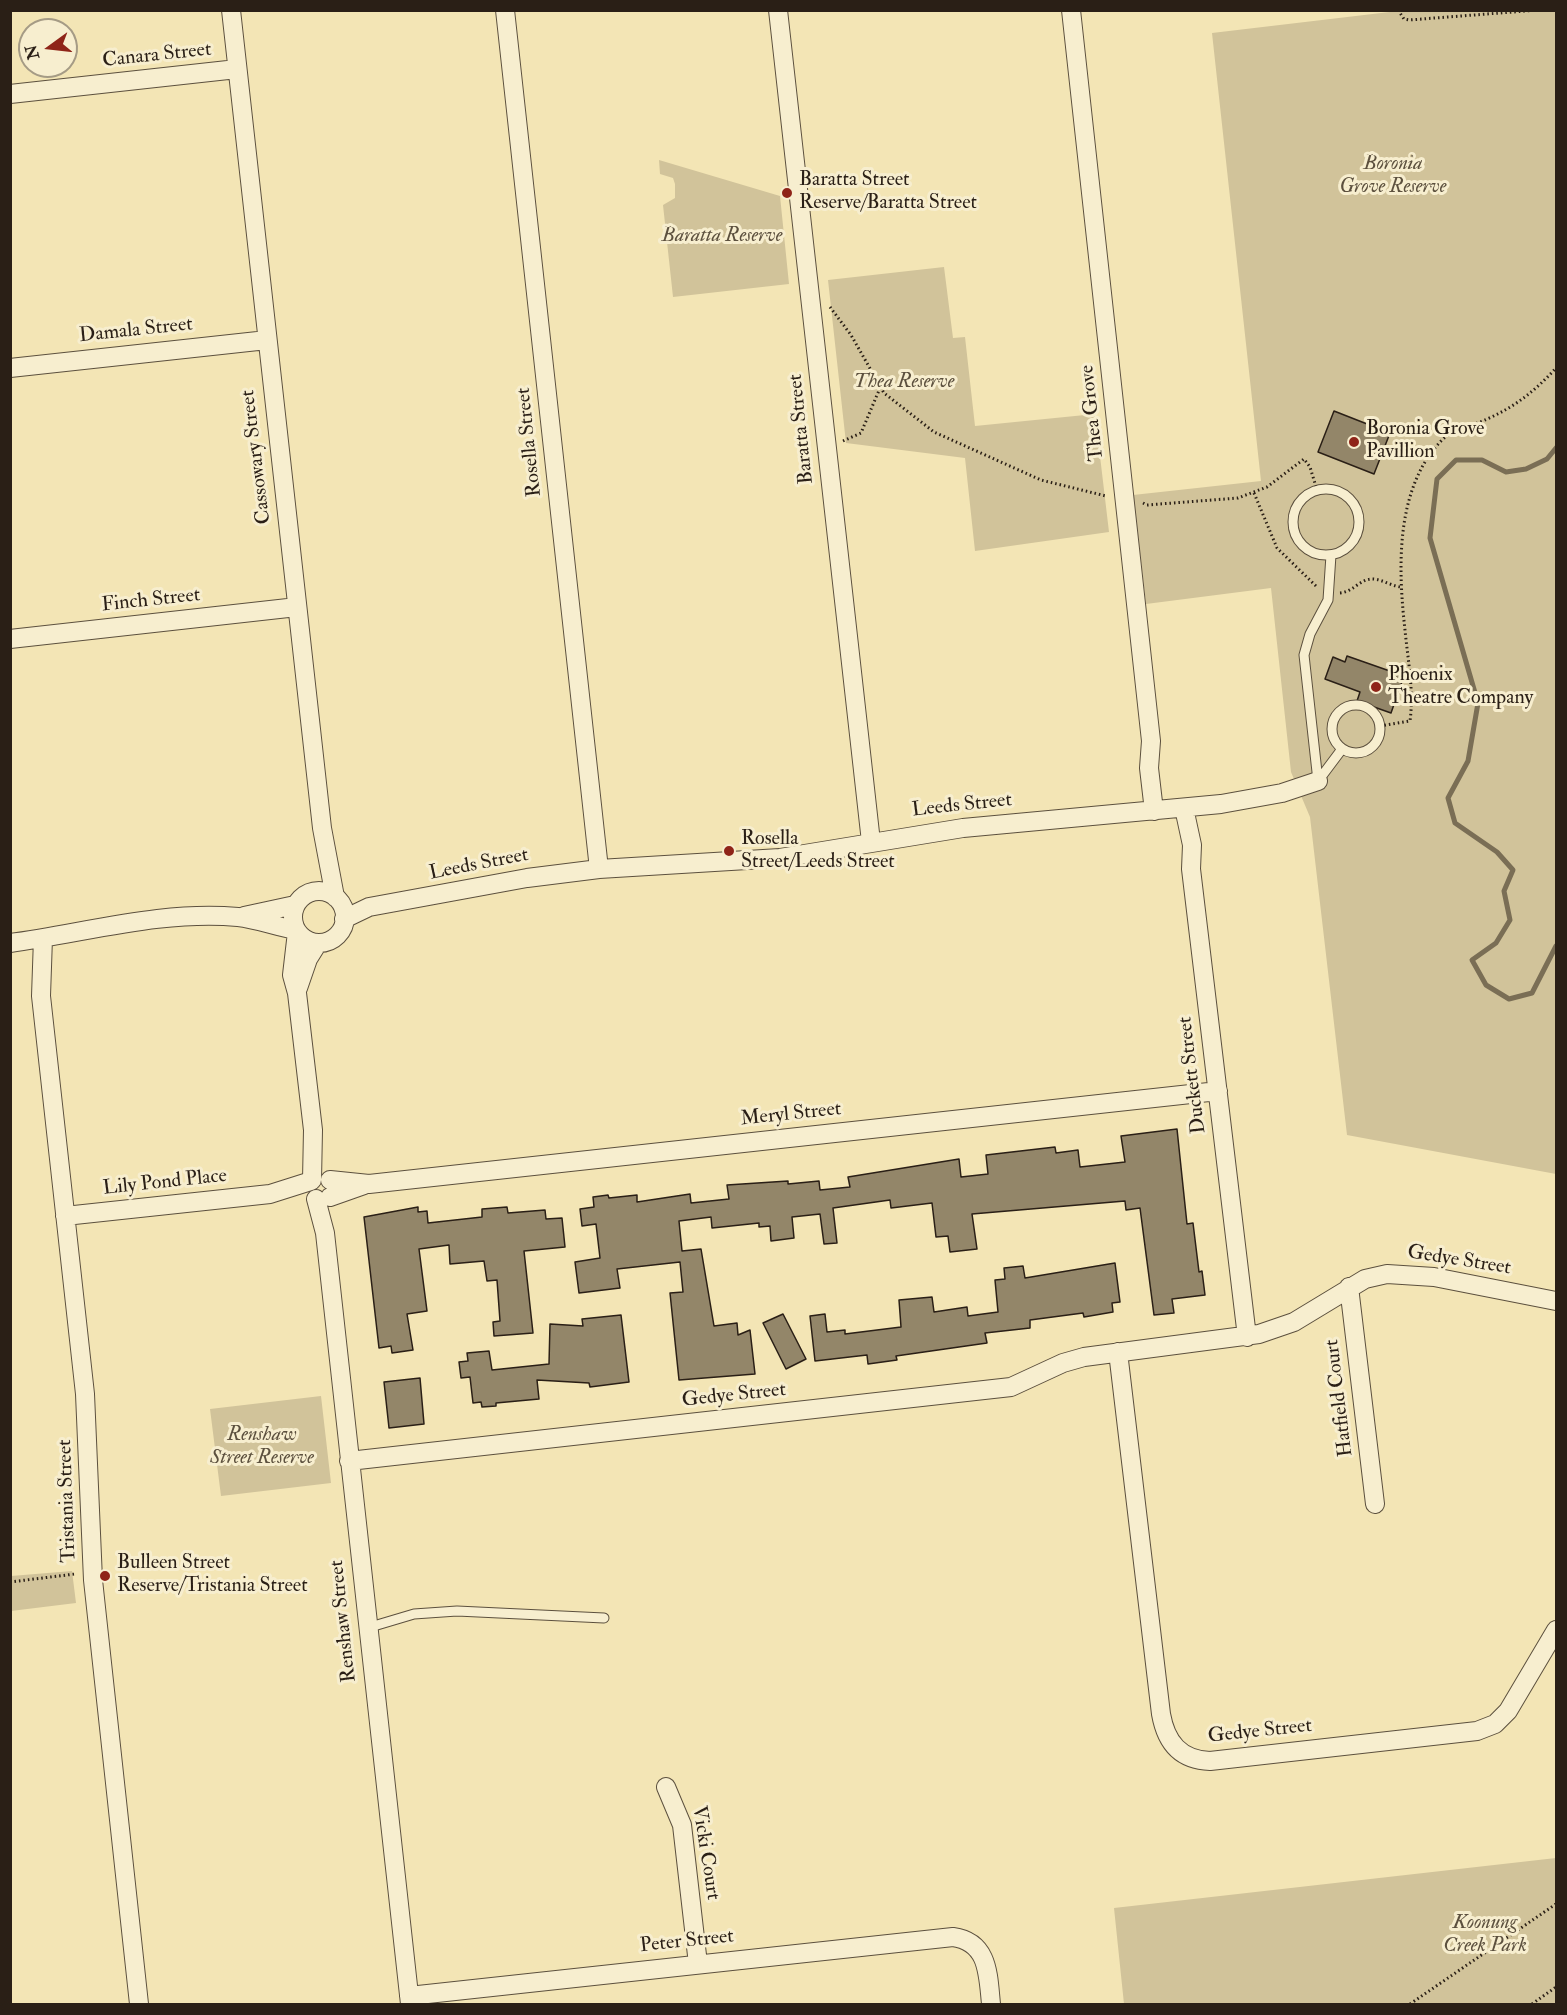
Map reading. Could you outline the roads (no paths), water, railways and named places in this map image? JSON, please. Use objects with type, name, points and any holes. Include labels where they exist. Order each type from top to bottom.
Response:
[{"type":"street","name":"Cassowary Street","points":[[231,10],[322,828],[337,898]]},
{"type":"street","name":"Rosella Street","points":[[505,10],[599,869]]},
{"type":"street","name":"Baratta Street","points":[[778,10],[871,842]]},
{"type":"street","name":"Thea Grove","points":[[1071,10],[1151,741],[1149,768],[1154,811]]},
{"type":"street","name":"Canara Street","points":[[10,94],[237,69]]},
{"type":"street","name":"Damala Street","points":[[10,368],[267,340]]},
{"type":"street","name":"Finch Street","points":[[10,639],[297,607]]},
{"type":"street","name":"Leeds Street","points":[[344,919],[369,908],[527,878],[599,869],[780,858],[963,828],[1184,808],[1282,793],[1318,781]]},
{"type":"street","name":"Duckett Street","points":[[1184,808],[1192,845],[1191,868],[1247,1337]]},
{"type":"street","points":[[312,891],[320,868],[322,828]]},
{"type":"street","points":[[312,891],[328,892],[337,898],[344,919],[342,927],[333,939],[318,943],[303,938],[297,931],[293,914],[295,905],[305,894],[312,891]]},
{"type":"street","name":"Leeds Street","points":[[337,898],[396,903]]},
{"type":"street","points":[[18,942],[142,922],[240,917],[295,905]]},
{"type":"street","points":[[240,917],[297,931]]},
{"type":"street","name":"Renshaw Street","points":[[297,931],[291,975],[297,993],[321,1189],[409,2000]]},
{"type":"street","name":"Tristania Street","points":[[44,938],[41,996],[88,1433],[94,1590],[139,2004]]},
{"type":"street","name":"Tristania Street","points":[[18,942],[41,996]]},
{"type":"street","name":"Renshaw Street","points":[[297,993],[308,959],[318,943]]},
{"type":"street","name":"Meryl Street","points":[[321,1189],[1218,1091]]},
{"type":"street","name":"Lily Pond Place","points":[[65,1216],[321,1189]]},
{"type":"street","name":"Gedye Street","points":[[349,1461],[999,1389],[1022,1384],[1073,1360],[1118,1352],[1247,1337],[1294,1322],[1349,1287],[1377,1275],[1415,1274],[1557,1301]]},
{"type":"street","name":"Hatfield Court","points":[[1349,1287],[1376,1504]]},
{"type":"street","name":"Gedye Street","points":[[1118,1352],[1161,1714],[1168,1739],[1181,1754],[1190,1759],[1210,1761],[1477,1731],[1495,1724],[1508,1711],[1557,1630]]},
{"type":"street","name":"Vicki Court","points":[[666,1787],[682,1825],[698,1964]]},
{"type":"street","name":"Peter Street","points":[[409,2000],[698,1964],[943,1937],[961,1938],[976,1945],[985,1960],[991,2004]]},
{"type":"lane","points":[[1317,490],[1336,490],[1352,501],[1357,510],[1359,529],[1355,539],[1349,546],[1331,555],[1322,555],[1304,546],[1294,530],[1293,519],[1300,501],[1317,490]]},
{"type":"lane","points":[[1318,781],[1304,655],[1305,645],[1324,610],[1330,591],[1331,555]]},
{"type":"lane","points":[[1358,705],[1366,707],[1377,717],[1380,726],[1377,740],[1365,751],[1350,752],[1342,749],[1333,736],[1332,728],[1337,713],[1343,708],[1358,705]]},
{"type":"lane","points":[[1318,781],[1342,749]]},
{"type":"lane","points":[[367,1628],[414,1614],[447,1611],[604,1618]]},
{"type":"waterway","points":[[1556,448],[1547,459],[1526,469],[1506,472],[1482,460],[1456,460],[1437,479],[1430,538],[1478,703],[1468,761],[1448,798],[1455,823],[1497,852],[1513,870],[1504,891],[1510,920],[1496,943],[1472,960],[1486,985],[1509,999],[1532,993],[1556,946]]},
{"type":"place","name":"Baratta Street Reserve/Baratta Street","points":[[787,193]]},
{"type":"place","name":"Boronia Grove Pavillion","points":[[1354,442]]},
{"type":"place","name":"Phoenix Theatre Company","points":[[1376,687]]},
{"type":"place","name":"Rosella Street/Leeds Street","points":[[729,851]]},
{"type":"place","name":"Bulleen Street Reserve/Tristania Street","points":[[105,1576]]},
{"type":"park label","name":"Boronia Grove Reserve","points":[[1393,176]]},
{"type":"park label","name":"Baratta Reserve","points":[[722,237]]},
{"type":"park label","name":"Thea Reserve","points":[[904,383]]},
{"type":"park label","name":"Renshaw Street Reserve","points":[[262,1448]]},
{"type":"park label","name":"Koonung Creek Park","points":[[1485,1936]]}]
